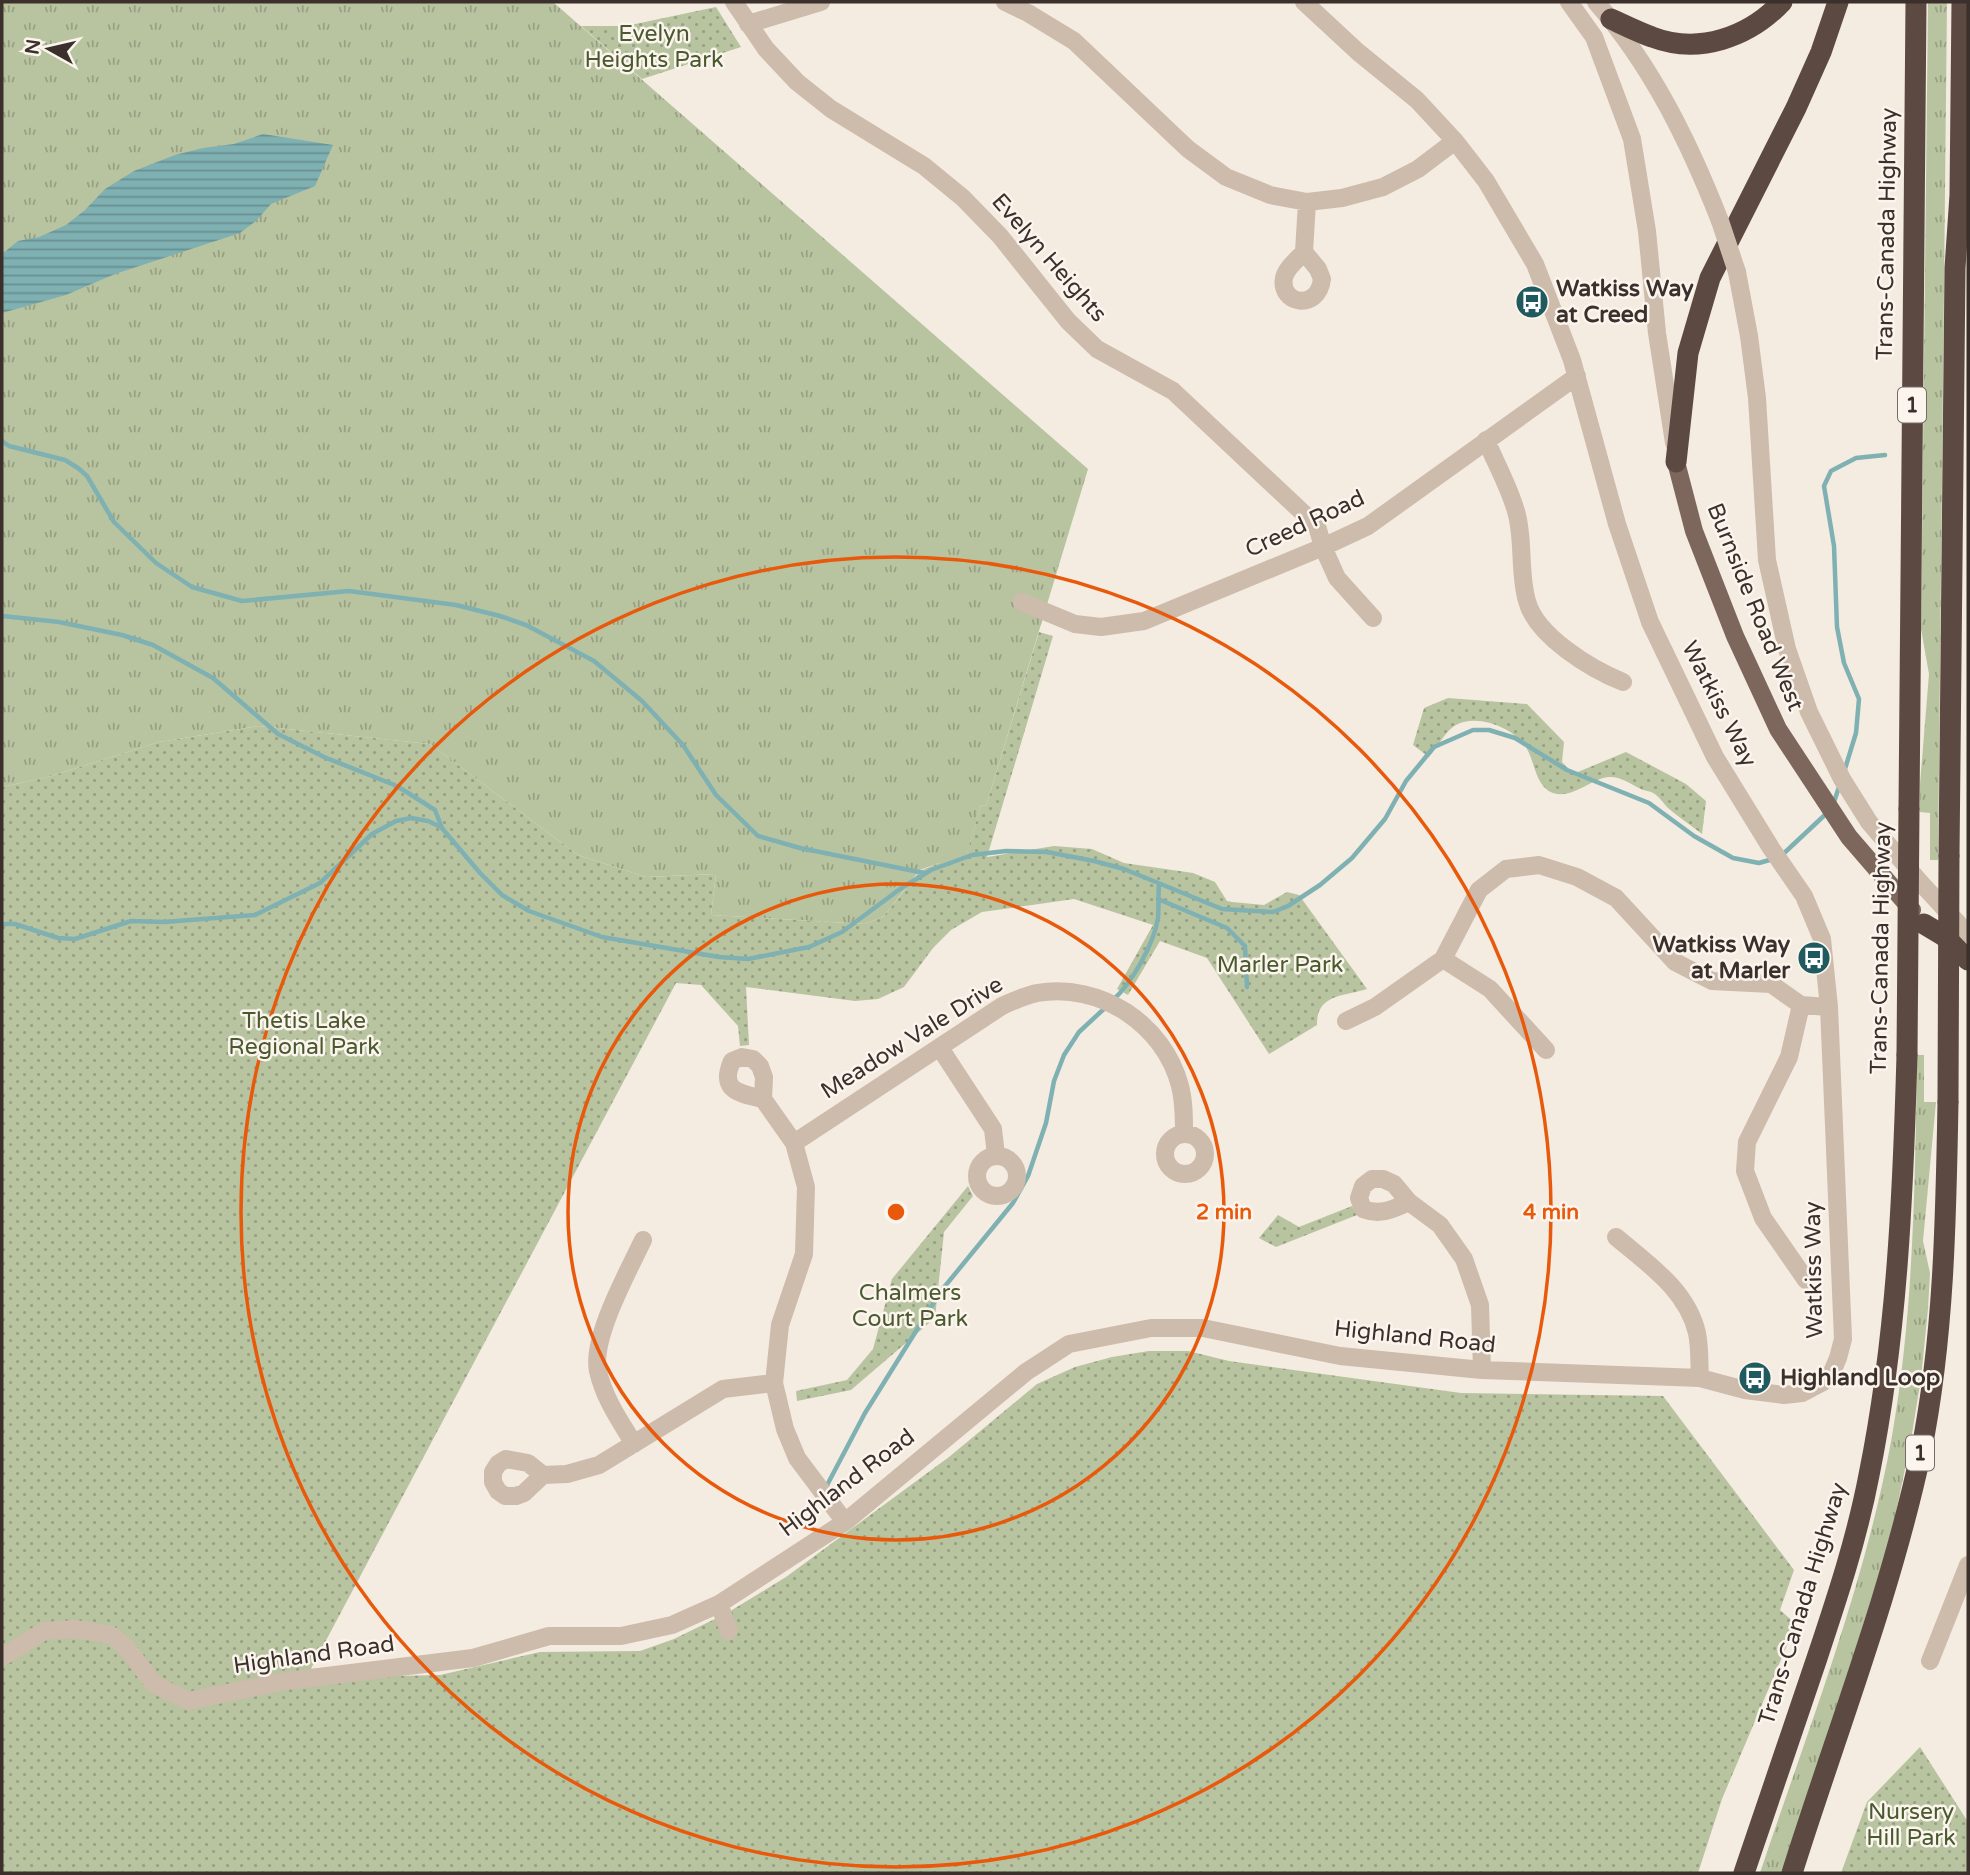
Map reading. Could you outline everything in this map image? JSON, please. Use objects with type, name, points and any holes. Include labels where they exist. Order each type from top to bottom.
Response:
[{"type":"highway","points":[[1611,19],[1654,38],[1679,44],[1704,44],[1746,31],[1769,16],[1783,2]]},
{"type":"highway","points":[[1676,462],[1688,354],[1710,278],[1796,108],[1821,52],[1838,2]]},
{"type":"highway","name":"Trans-Canada Highway","points":[[1744,1873],[1835,1604],[1869,1476],[1883,1402],[1892,1330],[1903,1195],[1907,1055],[1916,2]]},
{"type":"highway","name":"1","points":[[1792,1873],[1885,1592],[1921,1449],[1933,1370],[1941,1282],[1948,1102],[1955,268],[1960,195],[1962,2]]},
{"type":"highway","points":[[1960,195],[1968,335]]},
{"type":"highway","points":[[1924,924],[1944,936],[1968,960]]},
{"type":"main road","name":"Burnside Road West","points":[[1676,462],[1694,531],[1735,636],[1778,729],[1844,830],[1968,973]]},
{"type":"street","name":"Evelyn Heights","points":[[734,2],[766,49],[805,89],[831,109],[924,166],[963,198],[1000,236],[1068,321],[1097,349],[1173,391],[1317,526],[1322,547],[1337,579],[1373,618]]},
{"type":"street","points":[[748,24],[821,2]]},
{"type":"street","points":[[1004,2],[1074,41],[1188,149],[1226,177],[1270,195],[1307,202],[1342,198],[1383,187],[1419,169],[1455,141]]},
{"type":"street","name":"Watkiss Way","points":[[1304,2],[1335,32],[1417,100],[1455,141],[1493,192],[1535,264],[1577,376],[1617,524],[1650,622],[1715,757],[1804,896],[1822,939],[1829,1007],[1843,1339],[1838,1358],[1832,1372],[1823,1382],[1802,1393],[1768,1395],[1700,1378]]},
{"type":"street","name":"Burnside Road West","points":[[1569,2],[1594,37],[1632,139],[1647,231],[1657,333],[1676,462]]},
{"type":"street","name":"Burnside Road West","points":[[1596,2],[1645,68],[1681,128],[1720,221],[1737,272],[1757,398],[1767,560],[1787,649],[1809,712],[1826,749],[1869,822],[1968,934]]},
{"type":"street","points":[[1304,253],[1307,202]]},
{"type":"street","name":"Creed Road","points":[[1022,602],[1075,624],[1101,627],[1124,626],[1144,621],[1368,526],[1577,376]]},
{"type":"street","points":[[1486,440],[1517,516],[1527,601],[1535,621],[1552,640],[1608,676],[1623,682]]},
{"type":"street","points":[[1346,1021],[1375,1007],[1443,959],[1479,890],[1506,869],[1539,865],[1577,877],[1616,898],[1675,962],[1712,981],[1771,984],[1801,1004],[1829,1007]]},
{"type":"street","points":[[1443,959],[1490,989],[1546,1050]]},
{"type":"street","name":"Meadow Vale Drive","points":[[794,1143],[1002,1006],[1037,993],[1074,993],[1107,1001],[1140,1021],[1165,1051],[1181,1087],[1184,1133]]},
{"type":"street","points":[[1801,1004],[1789,1057],[1747,1142],[1745,1171],[1763,1218],[1806,1280]]},
{"type":"street","points":[[940,1048],[993,1129],[996,1155]]},
{"type":"street","points":[[763,1099],[794,1143],[806,1187],[804,1254],[780,1325],[774,1383],[785,1429],[797,1458],[845,1522]]},
{"type":"street","points":[[1409,1202],[1440,1225],[1464,1259],[1480,1305],[1482,1370]]},
{"type":"street","points":[[1616,1237],[1664,1278],[1686,1304],[1697,1333],[1700,1378]]},
{"type":"street","points":[[634,1444],[609,1402],[598,1369],[599,1338],[643,1240]]},
{"type":"street","name":"Highland Road","points":[[2,1657],[44,1631],[75,1629],[110,1635],[126,1647],[154,1684],[188,1701],[286,1681],[473,1658],[549,1636],[621,1636],[672,1625],[719,1604],[845,1522],[1026,1372],[1069,1344],[1151,1328],[1203,1328],[1339,1356],[1482,1370],[1700,1378]]},
{"type":"street","points":[[543,1475],[566,1474],[599,1465],[723,1389],[774,1383]]},
{"type":"street","points":[[1930,1661],[1968,1565]]},
{"type":"street","points":[[719,1604],[730,1631]]},
{"type":"green space","points":[[2,2],[553,2],[1088,469],[986,806],[981,805],[964,864],[939,863],[920,870],[883,917],[865,924],[711,915],[716,874],[646,877],[578,855],[430,744],[259,726],[159,742],[48,777],[2,787]]},
{"type":"green space","points":[[1928,2],[1947,2],[1938,860],[1930,860],[1930,813],[1920,812],[1929,674],[1921,629]]},
{"type":"green space","name":"Evelyn Heights Park","points":[[716,7],[741,47],[642,79],[581,26],[626,26]]},
{"type":"green space","points":[[675,28],[683,55],[667,60],[659,33]]},
{"type":"green space","name":"Thetis Lake Regional Park","points":[[1039,632],[1053,636],[987,857],[1054,846],[1092,849],[1124,863],[1193,873],[1215,882],[1227,901],[1264,905],[1287,892],[1299,895],[1367,989],[1327,1001],[1318,1015],[1317,1025],[1269,1054],[1207,958],[1160,941],[1128,995],[1117,989],[1153,925],[1074,899],[982,912],[951,930],[933,948],[904,987],[878,999],[855,1001],[746,987],[749,1045],[740,1046],[738,1026],[701,985],[676,983],[306,1678],[440,1675],[540,1652],[640,1651],[674,1639],[727,1613],[786,1577],[949,1457],[1037,1384],[1075,1367],[1112,1357],[1149,1351],[1188,1351],[1229,1361],[1461,1393],[1663,1396],[1794,1570],[1780,1610],[1796,1624],[1722,1799],[1698,1873],[2,1873],[2,787],[48,777],[159,742],[259,726],[430,744],[578,855],[646,877],[716,874],[711,915],[865,924],[883,917],[920,871],[939,863],[964,863],[981,805],[986,806]]},
{"type":"green space","points":[[1448,698],[1527,704],[1564,742],[1562,762],[1573,774],[1626,752],[1686,784],[1706,801],[1702,834],[1655,794],[1619,778],[1603,778],[1566,794],[1547,790],[1539,780],[1530,755],[1521,741],[1505,729],[1485,722],[1456,725],[1429,757],[1413,745],[1424,708]]},
{"type":"green space","points":[[1917,1055],[1924,1055],[1924,1102],[1936,1102],[1923,1241],[1930,1273],[1928,1309],[1911,1440],[1894,1522],[1881,1567],[1845,1685],[1781,1873],[1760,1873],[1851,1602],[1881,1492],[1892,1436],[1909,1294]]},
{"type":"green space","name":"Chalmers Court Park","points":[[968,1186],[973,1196],[944,1232],[935,1318],[851,1390],[797,1401],[796,1391],[847,1380],[873,1349],[892,1279]]},
{"type":"green space","points":[[1352,1206],[1357,1215],[1276,1247],[1259,1238],[1278,1215],[1299,1227]]},
{"type":"green space","name":"Nursery Hill Park","points":[[1920,1747],[1968,1822],[1968,1873],[1841,1873],[1867,1802]]},
{"type":"water","points":[[263,134],[333,145],[315,186],[271,204],[256,221],[240,233],[115,274],[66,295],[2,313],[2,254],[18,241],[39,237],[66,225],[105,189],[134,171],[175,155],[234,144]]},
{"type":"waterway","points":[[2,441],[9,446],[65,460],[78,468],[87,476],[114,522],[156,563],[192,587],[242,601],[349,591],[456,605],[526,625],[594,661],[642,701],[683,745],[716,795],[758,836],[800,848],[924,873]]},
{"type":"waterway","points":[[1844,772],[1856,733],[1859,699],[1844,663],[1837,627],[1834,546],[1824,486],[1831,471],[1856,458],[1885,455]]},
{"type":"waterway","points":[[2,616],[59,622],[122,635],[153,645],[213,678],[278,734],[324,757],[397,786],[435,810],[442,828]]},
{"type":"waterway","points":[[2,924],[15,924],[58,938],[75,939],[131,921],[164,922],[255,915],[320,883],[372,834],[396,821],[411,818],[441,827],[502,895],[529,911],[602,937],[719,957],[748,959],[809,947],[842,932],[900,889],[931,870],[972,855],[1006,851],[1047,852],[1094,861],[1124,869],[1222,909],[1273,912],[1288,906],[1320,885],[1352,858],[1385,819],[1406,781],[1434,747],[1473,730],[1489,730],[1515,738],[1567,770],[1649,803],[1694,836],[1733,858],[1759,863],[1773,859]]},
{"type":"waterway","points":[[1833,805],[1839,787]]},
{"type":"waterway","points":[[1781,856],[1828,812]]},
{"type":"waterway","points":[[1112,1001],[1134,974],[1152,939],[1158,918],[1159,884]]},
{"type":"waterway","points":[[1158,899],[1227,928],[1245,946],[1247,987]]},
{"type":"waterway","points":[[825,1489],[865,1413],[941,1291],[1013,1203],[1028,1176],[1046,1123],[1054,1081],[1064,1055],[1079,1032],[1106,1007]]},
{"type":"place","name":"Watkiss Way at Creed","points":[[1532,302]]},
{"type":"place","name":"Watkiss Way at Marler","points":[[1814,958]]},
{"type":"place","name":"Highland Loop","points":[[1755,1378]]},
{"type":"park label","name":"Marler Park","points":[[1280,965]]}]
